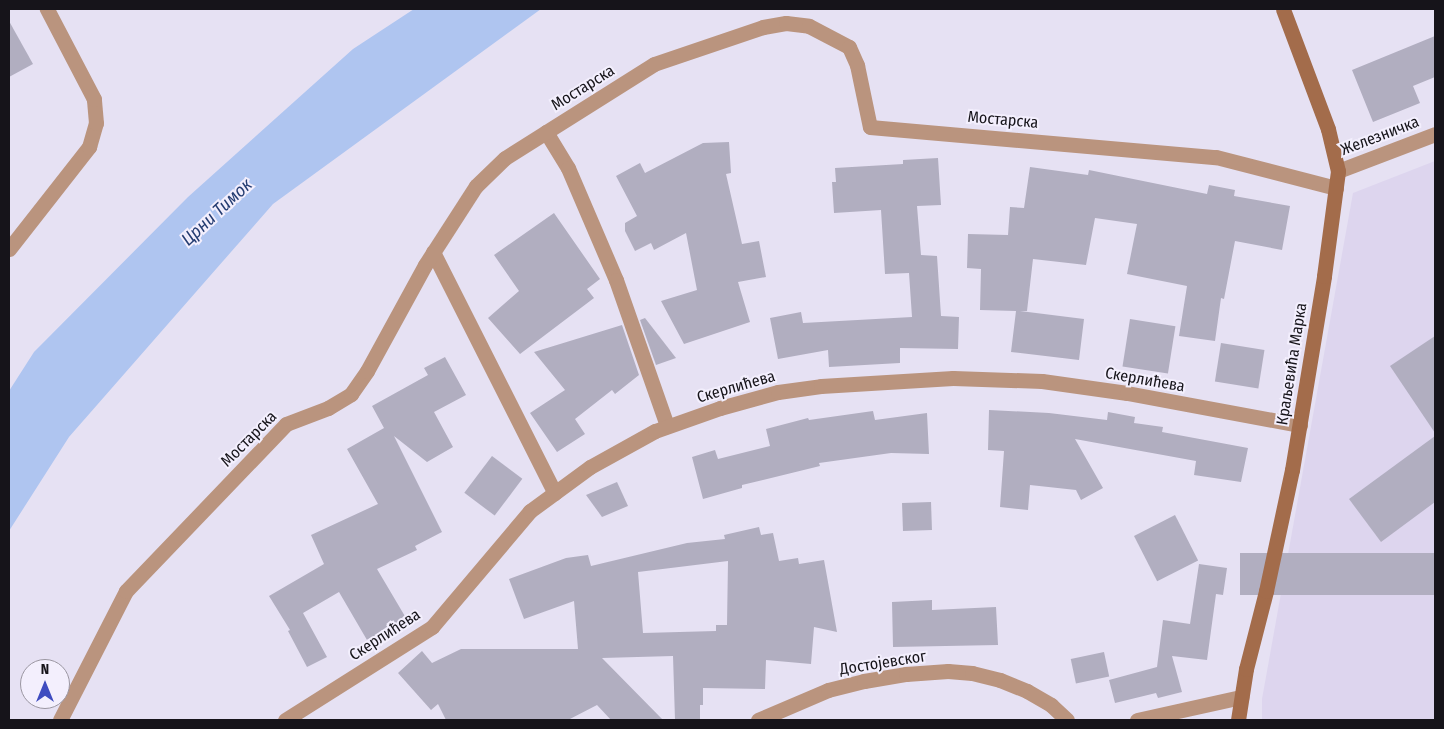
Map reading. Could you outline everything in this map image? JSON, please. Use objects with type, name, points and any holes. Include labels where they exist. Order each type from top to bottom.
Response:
[{"type":"street","points":[[9,248],[89,147],[96,123],[94,99],[47,9]]},
{"type":"street","name":"Краљевића Марка","points":[[1238,720],[1241,697],[1276,548],[1300,425],[1338,171],[1328,129],[1285,13]]},
{"type":"street","name":"Мостарска","points":[[60,720],[126,590],[286,424],[328,408],[351,394],[367,371],[433,252],[476,186],[505,158],[654,64],[755,29],[786,23],[809,26],[849,46],[858,64],[870,127],[1216,157],[1336,188]]},
{"type":"street","points":[[546,132],[568,168],[616,280],[667,426]]},
{"type":"street","name":"Железничка","points":[[1338,171],[1435,134]]},
{"type":"street","points":[[433,252],[554,492]]},
{"type":"street","name":"Скерлићева","points":[[285,720],[432,627],[530,510],[590,467],[667,426],[778,392],[821,386],[953,378],[1052,383],[1127,393],[1300,425]]},
{"type":"street","name":"Достојевског","points":[[758,720],[828,690],[864,681],[906,674],[948,671],[972,673],[1000,680],[1027,691],[1051,705],[1067,720]]},
{"type":"street","points":[[1137,720],[1241,697]]},
{"type":"shaded area","points":[[1435,161],[1435,720],[1262,720],[1262,699],[1353,193]]},
{"type":"water","name":"Црни Тимок","points":[[414,9],[541,9],[273,204],[69,437],[9,531],[9,391],[34,352],[188,197],[353,49]]},
{"type":"building","points":[[9,21],[33,64],[9,77]]},
{"type":"building","points":[[1435,36],[1435,77],[1413,86],[1420,103],[1373,122],[1352,70]]},
{"type":"building","points":[[729,142],[731,173],[726,174],[742,244],[759,241],[766,277],[738,282],[750,322],[684,344],[661,301],[697,290],[686,233],[654,250],[651,243],[635,251],[625,231],[625,223],[637,216],[616,176],[640,163],[645,173],[703,143]]},
{"type":"building","points":[[938,158],[941,205],[917,206],[921,255],[937,256],[941,316],[959,317],[958,349],[900,348],[900,363],[829,367],[828,350],[778,359],[770,318],[801,312],[803,323],[912,317],[909,273],[885,274],[881,210],[834,213],[832,182],[836,182],[835,168],[903,164],[903,160]]},
{"type":"building","points":[[1030,167],[1088,175],[1089,170],[1207,194],[1209,185],[1235,190],[1234,196],[1290,206],[1282,250],[1235,241],[1224,299],[1221,298],[1215,341],[1179,336],[1187,286],[1127,274],[1137,224],[1095,218],[1086,265],[1033,259],[1027,311],[1020,311],[1084,319],[1079,360],[1011,352],[1016,311],[980,310],[981,269],[967,268],[968,234],[1008,235],[1010,207],[1024,208]]},
{"type":"building","points":[[554,213],[600,279],[587,289],[594,298],[520,354],[488,318],[519,291],[494,255]]},
{"type":"building","points":[[645,318],[676,358],[656,365],[640,320]]},
{"type":"building","points":[[1130,319],[1175,326],[1168,374],[1122,366]]},
{"type":"building","points":[[622,325],[639,375],[615,394],[612,390],[575,419],[585,434],[557,452],[530,413],[565,390],[534,352]]},
{"type":"building","points":[[1435,336],[1435,433],[1390,366]]},
{"type":"building","points":[[1221,343],[1264,350],[1258,388],[1215,382]]},
{"type":"building","points":[[445,357],[466,395],[434,412],[453,447],[427,462],[394,436],[442,532],[415,546],[417,550],[377,569],[406,618],[367,640],[339,592],[303,613],[327,657],[307,667],[288,631],[290,630],[269,596],[324,564],[311,535],[378,504],[347,449],[384,428],[372,406],[428,375],[424,368]]},
{"type":"building","points":[[989,410],[1049,413],[1107,420],[1108,412],[1135,417],[1134,423],[1163,427],[1162,432],[1248,448],[1241,482],[1194,475],[1196,461],[1075,439],[1103,488],[1081,500],[1076,490],[1030,485],[1028,510],[1000,507],[1004,451],[988,450]]},
{"type":"building","points":[[873,411],[875,420],[927,413],[929,454],[891,453],[819,463],[820,466],[742,485],[742,488],[703,499],[692,457],[715,450],[718,459],[770,446],[766,429],[808,418],[809,420]]},
{"type":"building","points":[[1435,436],[1435,502],[1381,542],[1349,499]]},
{"type":"building","points":[[492,456],[522,479],[495,516],[464,493]]},
{"type":"building","points":[[617,482],[628,506],[602,517],[586,495]]},
{"type":"building","points":[[931,502],[932,530],[903,531],[902,503]]},
{"type":"building","points":[[1175,515],[1198,560],[1157,581],[1134,536]]},
{"type":"building","points":[[759,527],[761,535],[773,533],[779,561],[798,558],[799,564],[824,560],[837,632],[814,627],[811,664],[766,660],[765,689],[703,688],[703,705],[700,705],[700,719],[675,720],[673,656],[602,658],[663,720],[611,720],[597,705],[568,720],[446,720],[438,704],[431,710],[398,673],[422,651],[432,663],[461,649],[578,649],[574,601],[524,619],[509,579],[566,558],[588,555],[591,566],[687,543],[725,539],[724,535]],"holes":[[[728,561],[727,625],[716,625],[716,631],[643,633],[638,572]]]},
{"type":"building","points":[[1240,553],[1435,553],[1435,595],[1240,595]]},
{"type":"building","points":[[1199,564],[1227,568],[1223,595],[1216,594],[1207,660],[1172,656],[1182,692],[1158,698],[1156,693],[1115,703],[1109,680],[1157,667],[1163,620],[1190,624]]},
{"type":"building","points":[[932,600],[932,610],[996,607],[998,645],[893,647],[892,602]]},
{"type":"building","points":[[1104,652],[1109,676],[1076,684],[1071,659]]}]
